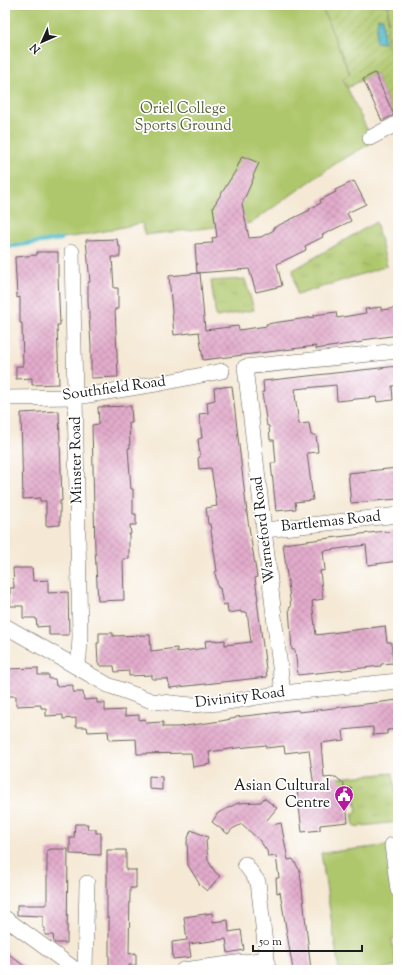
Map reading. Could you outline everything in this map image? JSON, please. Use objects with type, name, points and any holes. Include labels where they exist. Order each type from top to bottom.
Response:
[{"type":"street","points":[[370,138],[398,123]]},
{"type":"street","name":"Minster Road","points":[[72,252],[80,636],[79,658],[75,666]]},
{"type":"street","name":"Warneford Road","points":[[283,693],[246,367],[398,351]]},
{"type":"street","name":"Southfield Road","points":[[5,398],[76,397],[162,383],[222,371]]},
{"type":"street","name":"Bartlemas Road","points":[[265,530],[398,515]]},
{"type":"street","name":"Divinity Road","points":[[5,626],[108,685],[152,701],[191,705],[221,703],[283,693],[398,681]]},
{"type":"street","points":[[392,845],[398,890]]},
{"type":"street","points":[[183,970],[267,964],[258,882],[245,864]]},
{"type":"street","points":[[85,970],[87,883]]},
{"type":"street","points":[[5,918],[76,970]]},
{"type":"green space","name":"Oriel College Sports Ground","points":[[5,5],[321,5],[350,75],[343,79],[373,142],[335,164],[251,223],[145,235],[142,223],[85,235],[5,246]]},
{"type":"green space","points":[[321,5],[388,5],[387,46],[398,57],[398,119],[396,120],[375,73],[347,88],[343,79],[350,74]]},
{"type":"green space","points":[[388,5],[398,5],[398,57],[387,47]]},
{"type":"green space","points":[[376,222],[387,266],[297,295],[293,270]]},
{"type":"green space","points":[[245,279],[254,310],[216,317],[211,281]]},
{"type":"green space","points":[[393,773],[398,808],[398,822],[354,827],[352,813],[357,812],[354,794],[335,778]]},
{"type":"green space","points":[[392,845],[398,890],[398,937],[392,939],[396,966],[376,970],[339,970],[321,853]]},
{"type":"water","points":[[378,18],[383,18],[384,43],[375,42]]},
{"type":"building","points":[[375,73],[394,115],[382,121],[363,79]]},
{"type":"building","points":[[242,156],[259,163],[242,204],[249,238],[261,237],[274,230],[273,228],[321,203],[320,200],[336,192],[335,190],[354,181],[366,204],[347,213],[351,221],[322,235],[323,237],[305,246],[306,250],[277,264],[282,286],[256,292],[249,269],[197,273],[195,244],[213,243],[212,238],[217,237],[213,207],[236,170]]},
{"type":"building","points":[[117,239],[118,246],[120,246],[120,257],[112,257],[114,288],[118,288],[118,309],[115,309],[118,377],[91,378],[91,345],[88,301],[88,282],[90,282],[86,240]]},
{"type":"building","points":[[37,252],[58,252],[60,325],[57,325],[59,384],[32,385],[32,378],[16,379],[16,366],[23,366],[22,323],[20,323],[20,297],[17,298],[15,257],[37,255]]},
{"type":"building","points":[[200,273],[205,330],[238,326],[239,330],[336,312],[337,318],[366,313],[365,309],[381,307],[381,310],[398,308],[398,335],[316,349],[316,346],[203,360],[199,332],[174,335],[169,276]]},
{"type":"building","points":[[398,366],[398,385],[392,386],[393,400],[377,402],[376,397],[337,401],[336,385],[295,389],[299,424],[309,423],[311,435],[316,435],[318,452],[307,453],[313,500],[295,502],[296,509],[276,511],[271,463],[276,463],[274,440],[270,440],[269,426],[267,426],[262,392],[264,392],[263,381]]},
{"type":"building","points":[[232,386],[248,521],[257,577],[255,578],[257,600],[267,677],[170,688],[168,679],[152,679],[152,675],[129,676],[129,671],[115,672],[114,666],[100,666],[100,664],[98,664],[97,643],[99,643],[99,633],[113,633],[113,636],[150,635],[151,651],[177,648],[177,652],[206,648],[205,641],[216,640],[225,640],[225,645],[251,642],[247,612],[241,613],[241,611],[228,613],[227,604],[223,605],[220,588],[218,588],[210,524],[208,524],[206,508],[217,506],[211,468],[199,469],[198,458],[200,457],[198,439],[202,438],[199,414],[208,413],[207,402],[215,400],[214,388]]},
{"type":"building","points":[[131,406],[132,423],[129,423],[130,448],[128,448],[131,489],[133,489],[133,514],[136,514],[136,525],[130,525],[131,534],[129,534],[129,559],[123,559],[124,600],[98,601],[95,549],[92,425],[99,424],[98,407]]},
{"type":"building","points":[[59,411],[62,501],[60,501],[60,525],[46,526],[46,501],[40,501],[40,498],[23,499],[21,413]]},
{"type":"building","points":[[398,468],[398,499],[351,503],[348,473]]},
{"type":"building","points":[[385,531],[398,531],[398,561],[368,565],[366,545],[323,551],[325,570],[320,571],[323,599],[312,601],[316,635],[385,626],[387,642],[391,642],[393,663],[381,664],[381,666],[298,675],[295,650],[292,650],[289,608],[291,607],[283,544]]},
{"type":"building","points":[[13,568],[32,568],[33,581],[48,580],[48,593],[68,592],[69,635],[49,635],[49,626],[37,627],[36,618],[23,618],[23,606],[10,606],[10,588],[14,588]]},
{"type":"building","points":[[38,668],[38,675],[49,675],[49,679],[55,679],[56,686],[73,685],[73,692],[83,692],[84,700],[97,699],[97,703],[105,703],[105,711],[125,710],[125,716],[139,715],[139,720],[145,719],[146,723],[163,722],[163,727],[178,727],[221,721],[236,717],[298,710],[299,712],[398,700],[398,729],[387,730],[387,734],[373,735],[373,727],[343,730],[344,740],[321,743],[324,778],[336,777],[344,784],[344,789],[351,788],[352,802],[346,802],[348,822],[320,825],[320,830],[302,832],[297,789],[314,787],[309,750],[285,753],[284,746],[266,748],[266,745],[209,752],[211,764],[193,767],[191,753],[137,754],[136,739],[109,740],[108,731],[88,732],[87,727],[76,727],[76,718],[63,719],[63,715],[46,716],[46,708],[41,708],[41,705],[16,706],[16,696],[5,696],[5,669]]},
{"type":"building","points":[[149,776],[162,777],[162,790],[149,789]]},
{"type":"building","points":[[264,798],[277,808],[267,820],[272,825],[281,823],[288,860],[293,859],[300,871],[311,970],[293,970],[280,892],[277,893],[276,878],[279,878],[276,856],[268,857],[267,851],[260,841],[242,824],[232,829],[228,834],[212,822],[218,813],[238,803],[261,802]]},
{"type":"building","points":[[75,824],[88,824],[87,829],[96,829],[96,833],[101,833],[101,855],[70,854],[70,838],[74,838]]},
{"type":"building","points":[[191,830],[208,837],[206,841],[208,860],[215,872],[220,876],[207,891],[200,885],[188,865],[187,841]]},
{"type":"building","points":[[68,849],[67,943],[54,943],[53,935],[45,935],[45,928],[43,928],[43,916],[17,915],[17,905],[47,904],[47,850]]},
{"type":"building","points":[[107,850],[126,850],[126,870],[136,870],[136,888],[130,888],[129,954],[136,953],[136,965],[129,965],[129,970],[109,970]]},
{"type":"building","points":[[212,913],[213,922],[228,920],[229,932],[241,930],[244,950],[228,953],[226,939],[189,944],[191,957],[173,959],[172,942],[187,940],[184,917]]},
{"type":"building","points":[[5,951],[29,970],[5,970]]},
{"type":"waterway","points":[[5,247],[61,239]]},
{"type":"place","name":"Asian Cultural Centre","points":[[344,812]]}]
